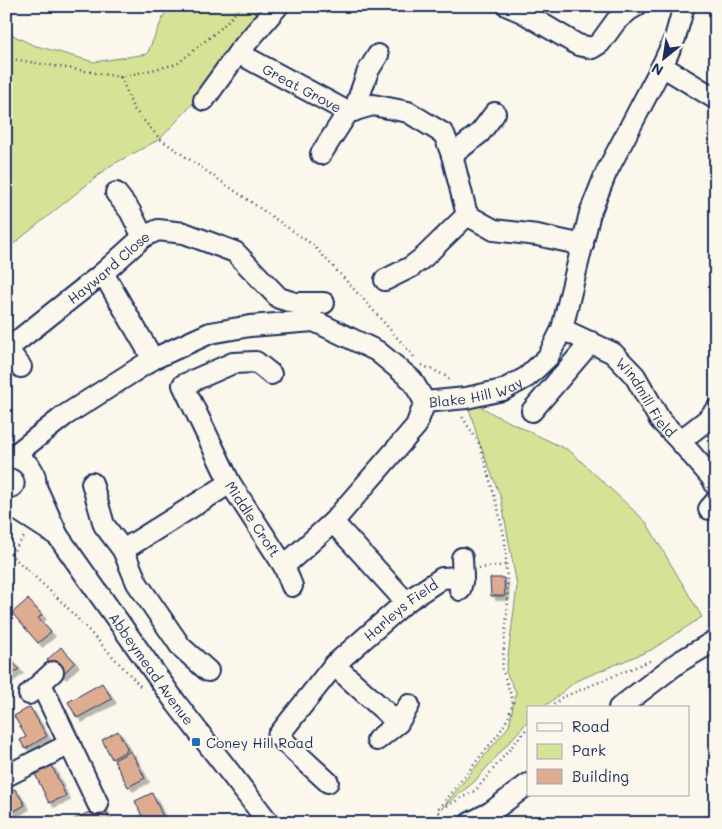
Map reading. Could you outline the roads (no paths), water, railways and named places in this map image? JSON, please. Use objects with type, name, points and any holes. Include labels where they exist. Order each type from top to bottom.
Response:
[{"type":"street","points":[[204,100],[237,54],[278,6]]},
{"type":"street","points":[[508,6],[522,12],[578,45],[592,48],[600,43],[616,21],[636,6]]},
{"type":"street","name":"Blake Hill Way","points":[[9,457],[44,433],[64,416],[153,359],[210,334],[250,326],[314,321],[377,351],[412,380],[425,402],[454,400],[503,390],[527,377],[548,357],[562,329],[590,213],[606,173],[675,38],[684,6]]},
{"type":"street","name":"Great Grove","points":[[237,54],[351,112],[374,105],[408,112],[444,134],[452,155],[467,215]]},
{"type":"street","points":[[321,154],[351,112],[368,71],[378,55]]},
{"type":"street","points":[[662,66],[716,99]]},
{"type":"street","points":[[452,155],[480,133],[495,113]]},
{"type":"street","points":[[116,193],[130,211],[143,237]]},
{"type":"street","points":[[385,280],[423,264],[467,215],[494,230],[537,235],[583,245]]},
{"type":"street","name":"Hayward Close","points":[[7,350],[103,273],[143,237],[158,230],[187,227],[235,252],[278,298],[295,303],[324,303]]},
{"type":"street","points":[[103,273],[153,359]]},
{"type":"street","name":"Windmill Field","points":[[562,329],[613,353],[619,358],[635,376],[660,420],[712,478],[716,486]]},
{"type":"street","points":[[532,410],[591,342]]},
{"type":"street","points":[[7,350],[21,367]]},
{"type":"street","name":"Middle Croft","points":[[271,374],[256,362],[233,363],[176,385],[230,483],[284,566],[333,522],[416,426],[425,402]]},
{"type":"street","points":[[680,441],[707,420],[716,410]]},
{"type":"street","points":[[11,510],[29,501],[36,482],[44,433]]},
{"type":"street","name":"Abbeymead Avenue","points":[[9,457],[23,461],[31,468],[58,536],[176,702],[269,823]]},
{"type":"street","points":[[92,483],[104,525],[123,550],[137,583],[181,647],[208,671]]},
{"type":"street","points":[[123,550],[230,483]]},
{"type":"street","name":"Abbeymead Avenue","points":[[11,510],[58,536]]},
{"type":"street","points":[[333,522],[406,602]]},
{"type":"street","points":[[284,566],[292,586]]},
{"type":"street","name":"Harleys Field","points":[[328,782],[272,741],[334,665],[406,602],[442,578],[462,574]]},
{"type":"street","points":[[622,706],[679,662],[716,640]]},
{"type":"street","points":[[334,665],[398,723]]},
{"type":"street","points":[[41,683],[98,803]]},
{"type":"street","points":[[377,740],[398,723],[409,705]]},
{"type":"street","points":[[6,776],[70,744]]},
{"type":"street","points":[[470,823],[491,812],[527,785]]},
{"type":"place","name":"Coney Hill Road","points":[[196,742]]}]
